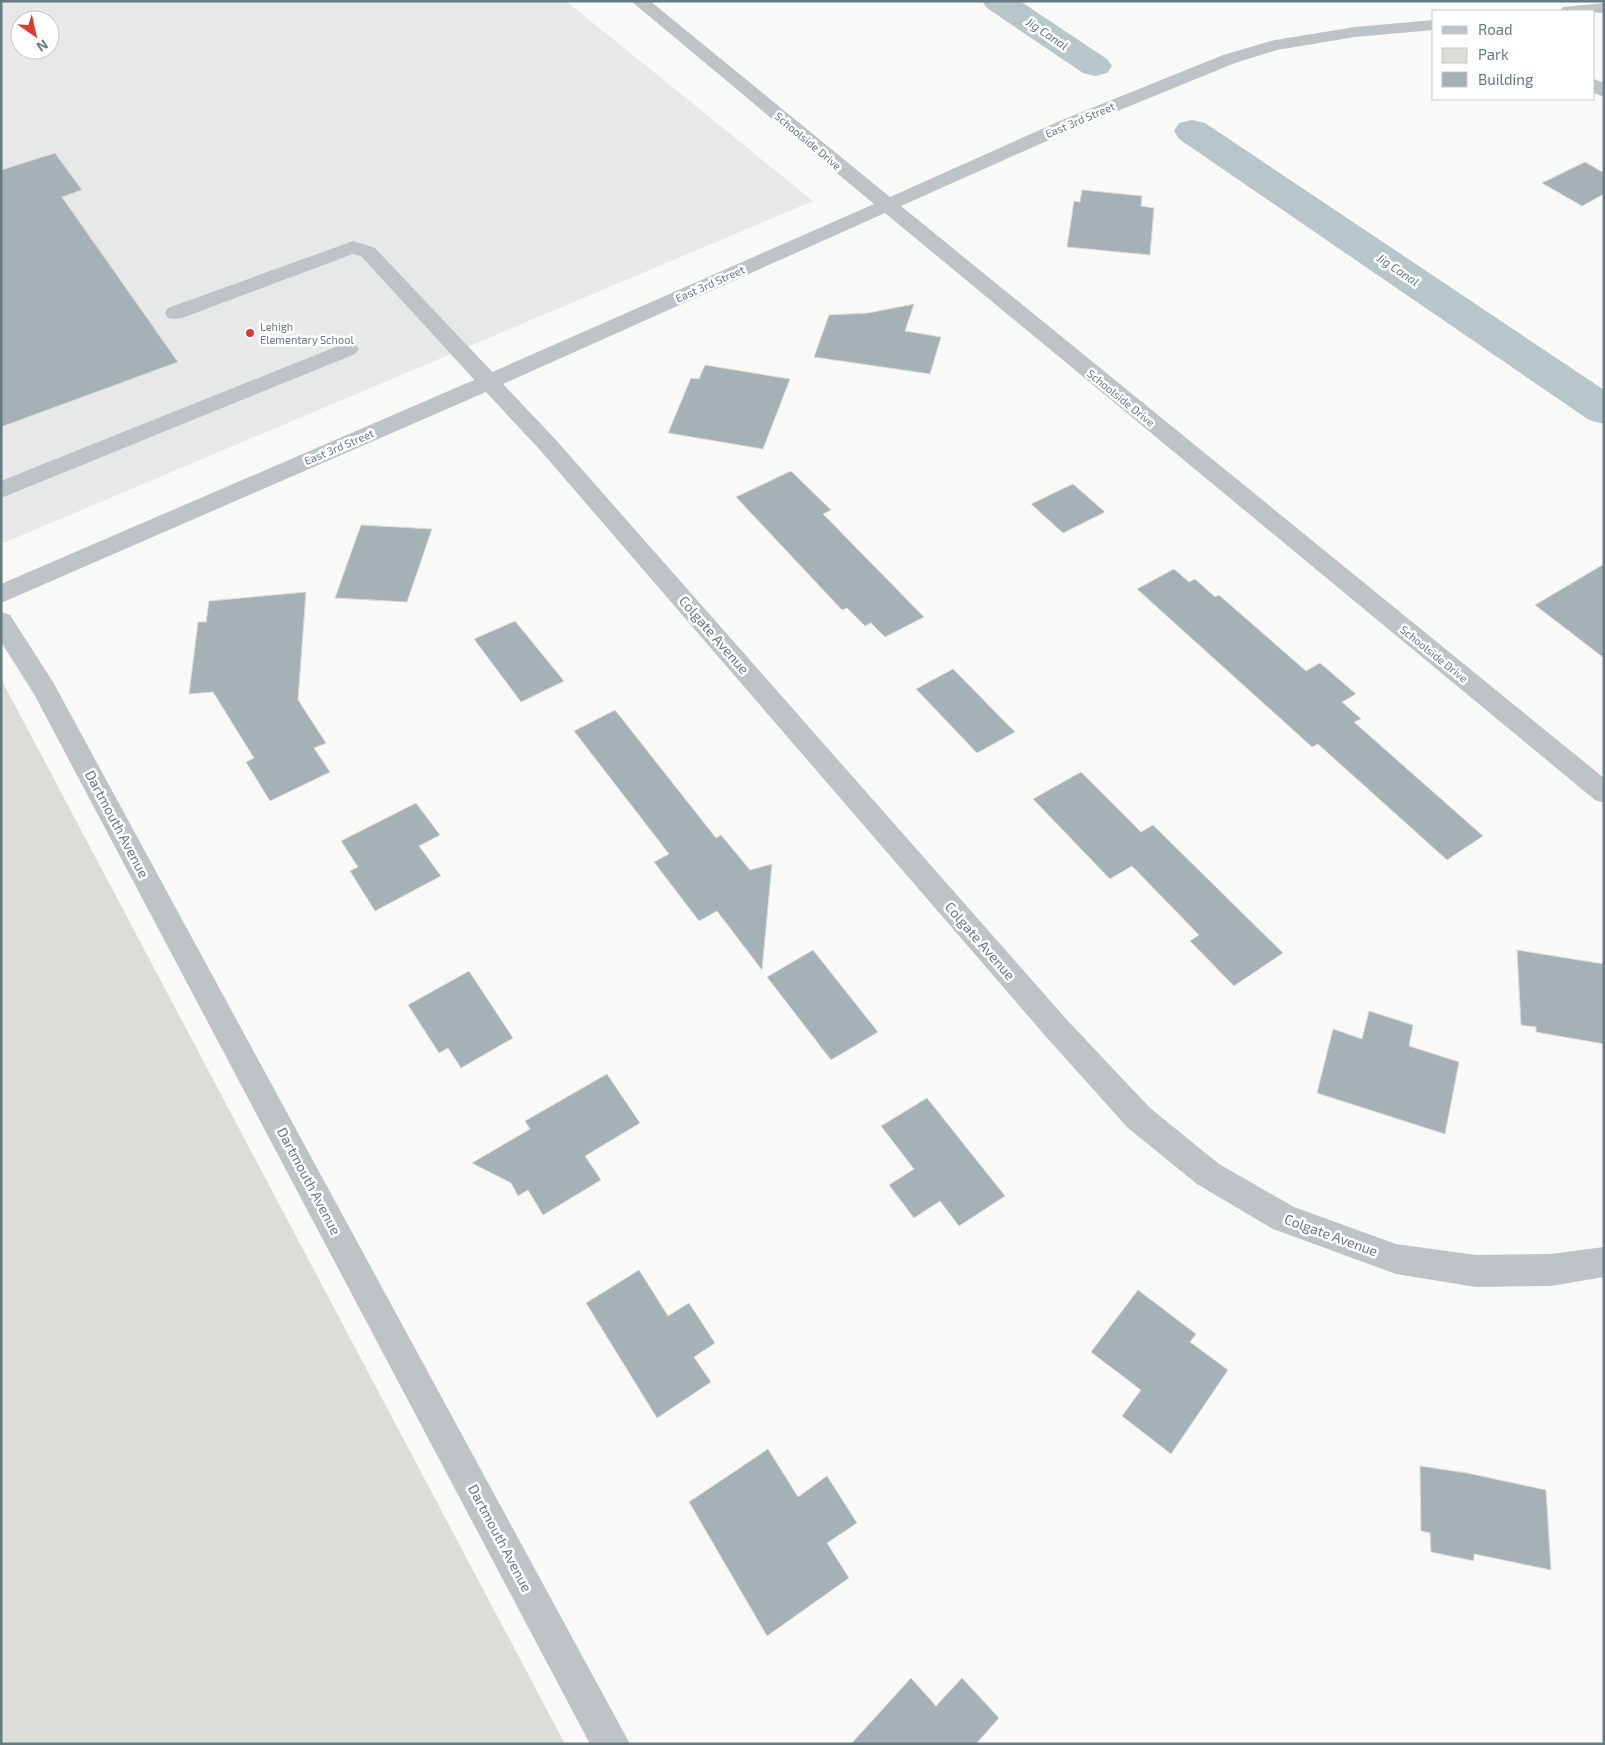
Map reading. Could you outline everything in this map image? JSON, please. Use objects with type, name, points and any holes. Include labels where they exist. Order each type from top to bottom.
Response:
[{"type":"street","name":"Schoolside Drive","points":[[639,1],[1604,793]]},
{"type":"street","points":[[1581,10],[1604,8]]},
{"type":"street","name":"East 3rd Street","points":[[1,594],[489,382],[1069,124],[1229,59],[1313,38],[1432,25]]},
{"type":"street","name":"Colgate Avenue","points":[[175,313],[354,247],[368,252],[555,453],[1058,1030],[1139,1118],[1208,1174],[1284,1218],[1396,1259],[1476,1271],[1551,1270],[1604,1262]]},
{"type":"street","points":[[1,490],[348,349]]},
{"type":"street","name":"Dartmouth Avenue","points":[[1,621],[44,689],[611,1744]]},
{"type":"shaded area","name":"Lehigh Elementary School","points":[[1,1],[566,1],[813,201],[1,544]]},
{"type":"green space","points":[[1,679],[565,1744],[1,1744]]},
{"type":"building","points":[[55,153],[82,190],[62,197],[178,362],[1,427],[1,170]]},
{"type":"building","points":[[1585,162],[1604,173],[1604,194],[1582,206],[1542,183]]},
{"type":"building","points":[[1082,190],[1142,196],[1141,206],[1154,208],[1150,255],[1067,247],[1074,201],[1080,202]]},
{"type":"building","points":[[914,304],[905,331],[941,337],[930,374],[814,357],[829,315],[868,313]]},
{"type":"building","points":[[705,365],[790,379],[763,449],[668,433],[691,378],[699,379]]},
{"type":"building","points":[[791,471],[831,510],[823,514],[924,617],[885,637],[871,623],[865,626],[847,608],[842,610],[736,497]]},
{"type":"building","points":[[1073,484],[1105,512],[1063,533],[1031,504]]},
{"type":"building","points":[[361,525],[432,529],[407,602],[335,598]]},
{"type":"building","points":[[1604,564],[1604,658],[1535,605]]},
{"type":"building","points":[[1174,569],[1189,582],[1195,579],[1215,597],[1219,595],[1306,671],[1320,663],[1356,694],[1342,702],[1361,719],[1354,722],[1483,836],[1447,860],[1318,744],[1312,747],[1137,589]]},
{"type":"building","points":[[306,592],[298,700],[326,743],[314,748],[330,772],[270,801],[246,762],[254,758],[213,692],[189,694],[198,622],[206,622],[209,601]]},
{"type":"building","points":[[515,621],[564,681],[521,702],[474,639]]},
{"type":"building","points":[[953,669],[1015,732],[977,753],[916,689]]},
{"type":"building","points":[[615,710],[716,838],[721,835],[750,870],[772,864],[762,970],[717,911],[699,921],[654,862],[669,854],[574,731]]},
{"type":"building","points":[[1081,772],[1141,832],[1153,825],[1283,953],[1234,986],[1190,941],[1199,935],[1132,866],[1110,879],[1033,799]]},
{"type":"building","points":[[416,803],[440,835],[419,846],[441,876],[375,911],[350,871],[358,867],[341,841]]},
{"type":"building","points":[[813,950],[878,1032],[831,1060],[767,977]]},
{"type":"building","points":[[1517,950],[1604,964],[1604,1044],[1536,1032],[1536,1027],[1521,1025]]},
{"type":"building","points":[[469,971],[513,1038],[461,1068],[448,1048],[439,1053],[408,1005]]},
{"type":"building","points":[[1369,1011],[1413,1025],[1409,1046],[1459,1062],[1445,1134],[1317,1093],[1333,1029],[1362,1039]]},
{"type":"building","points":[[607,1074],[640,1123],[585,1156],[601,1180],[543,1215],[528,1190],[518,1196],[511,1183],[472,1163],[530,1129],[525,1121]]},
{"type":"building","points":[[927,1098],[1005,1196],[959,1226],[940,1201],[914,1218],[889,1185],[914,1169],[881,1126]]},
{"type":"building","points":[[639,1270],[668,1316],[689,1303],[715,1343],[694,1357],[711,1382],[657,1418],[586,1303]]},
{"type":"building","points":[[1138,1290],[1196,1334],[1190,1342],[1228,1370],[1171,1454],[1122,1416],[1141,1390],[1091,1352]]},
{"type":"building","points":[[768,1449],[798,1497],[827,1476],[857,1523],[827,1543],[849,1578],[767,1636],[689,1502]]},
{"type":"building","points":[[1420,1466],[1467,1473],[1546,1490],[1551,1570],[1474,1554],[1474,1561],[1431,1552],[1430,1533],[1421,1531]]},
{"type":"building","points":[[911,1678],[936,1706],[962,1678],[999,1718],[976,1744],[851,1744]]},
{"type":"waterway","name":"Jig Canal","points":[[998,1],[1095,66]]},
{"type":"waterway","name":"Jig Canal","points":[[1192,131],[1604,410]]},
{"type":"place","name":"Lehigh Elementary School","points":[[250,333]]}]
